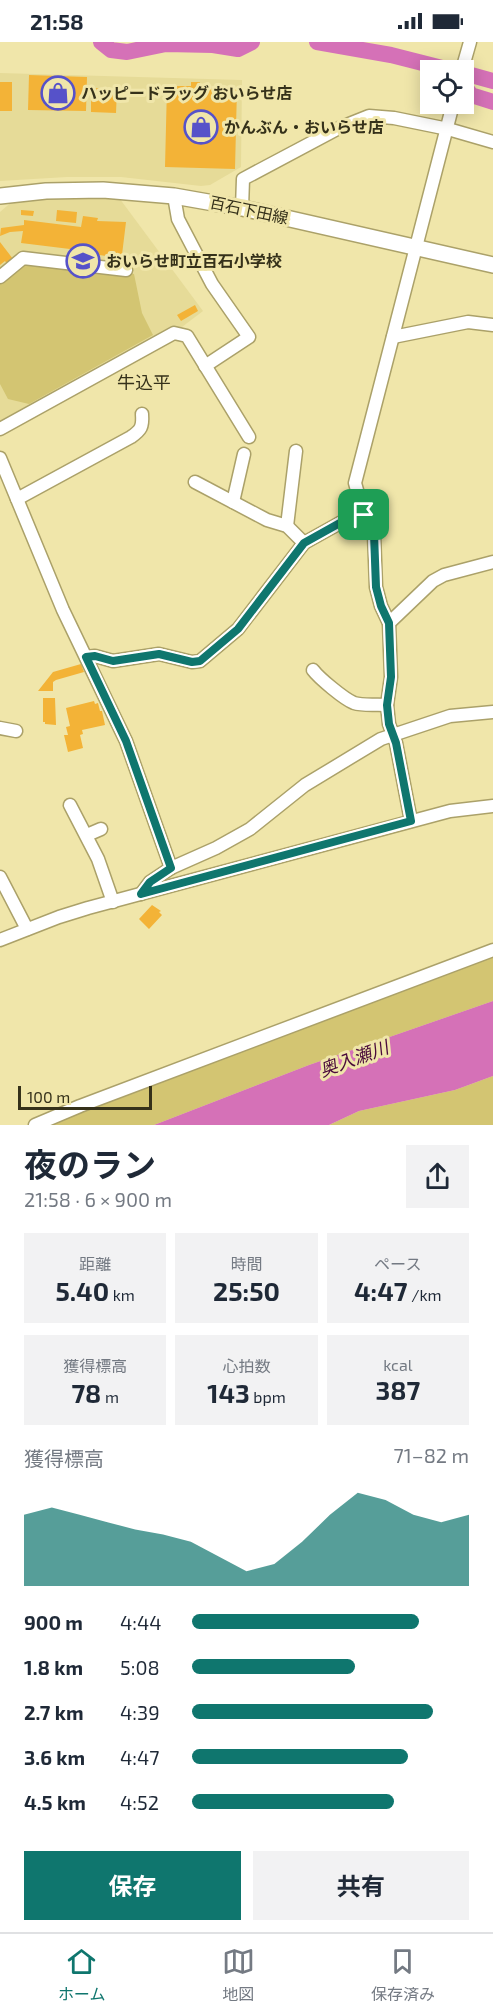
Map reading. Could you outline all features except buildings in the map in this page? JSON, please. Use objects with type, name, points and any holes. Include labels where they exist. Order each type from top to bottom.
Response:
[{"type":"main road","name":"百石下田線","points":[[0,196],[46,191],[92,190],[174,196],[242,208],[493,265]]},
{"type":"street","points":[[465,60],[470,42]]},
{"type":"street","points":[[411,821],[387,705],[391,677],[389,623],[376,587],[374,534],[364,515],[355,483],[451,114]]},
{"type":"street","points":[[242,208],[243,179],[339,128],[369,116],[394,118],[447,129],[493,142]]},
{"type":"street","points":[[174,196],[178,219],[212,284],[249,337],[205,366]]},
{"type":"street","points":[[0,277],[23,258],[126,270]]},
{"type":"street","points":[[393,337],[468,322],[493,325]]},
{"type":"street","points":[[0,429],[174,333],[187,336],[249,437]]},
{"type":"street","points":[[17,500],[131,437],[141,430],[142,414]]},
{"type":"street","points":[[287,526],[296,451]]},
{"type":"street","points":[[233,502],[244,454]]},
{"type":"street","points":[[0,458],[58,600],[126,741],[171,868]]},
{"type":"street","points":[[195,482],[267,520],[287,526],[304,543]]},
{"type":"street","points":[[86,657],[95,656],[113,661],[159,654],[192,662],[200,661],[238,629],[304,543],[347,519],[364,515]]},
{"type":"street","points":[[389,623],[433,581],[444,575],[493,562]]},
{"type":"street","points":[[312,670],[320,681],[356,704],[387,705]]},
{"type":"street","points":[[141,894],[150,882],[171,868],[216,848],[250,829],[305,785],[392,734],[450,716],[493,712]]},
{"type":"street","points":[[0,728],[16,731]]},
{"type":"street","points":[[70,805],[98,859],[113,902]]},
{"type":"street","points":[[0,940],[59,917],[141,894],[450,811],[493,806]]},
{"type":"street","points":[[87,835],[101,829]]},
{"type":"street","points":[[0,877],[27,929]]},
{"type":"street","points":[[35,1125],[493,950]]},
{"type":"shaded area","points":[[0,73],[242,80],[241,167],[210,185],[201,186],[121,177],[0,181]]},
{"type":"shaded area","name":"おいらせ町立百石小学校","points":[[114,191],[203,311],[174,333],[0,429],[0,212],[21,194]]},
{"type":"shaded area","points":[[29,261],[134,274],[142,313],[153,335],[29,404],[8,399],[0,384],[0,281]]},
{"type":"shaded area","points":[[493,955],[493,1001],[309,1065],[154,1125],[46,1125]]},
{"type":"shaded area","points":[[493,1076],[493,1125],[329,1125],[359,1111],[455,1090]]},
{"type":"water","name":"奥入瀬川","points":[[493,1001],[493,1076],[455,1090],[359,1111],[329,1125],[154,1125],[309,1065]]},
{"type":"waterway","points":[[101,42],[111,50],[127,52],[166,44],[213,45],[238,49],[252,42]]},
{"type":"waterway","points":[[317,42],[420,62]]},
{"type":"waterway","points":[[474,76],[493,81]]},
{"type":"waterway","points":[[474,96],[493,102]]},
{"type":"place","name":"ハッピードラッグ おいらせ店","points":[[58,93]]},
{"type":"place","name":"かんぶん・おいらせ店","points":[[201,127]]},
{"type":"place","name":"おいらせ町立百石小学校","points":[[83,261]]},
{"type":"district","name":"牛込平","points":[[144,383]]},
{"type":"route","points":[[364,515],[374,534],[376,587],[389,623],[391,677],[387,705],[389,724],[396,743],[411,821],[141,894],[150,882],[171,868],[126,741],[86,657],[95,656],[113,661],[159,654],[192,662],[200,661],[238,629],[304,543],[347,519],[364,515]]}]
